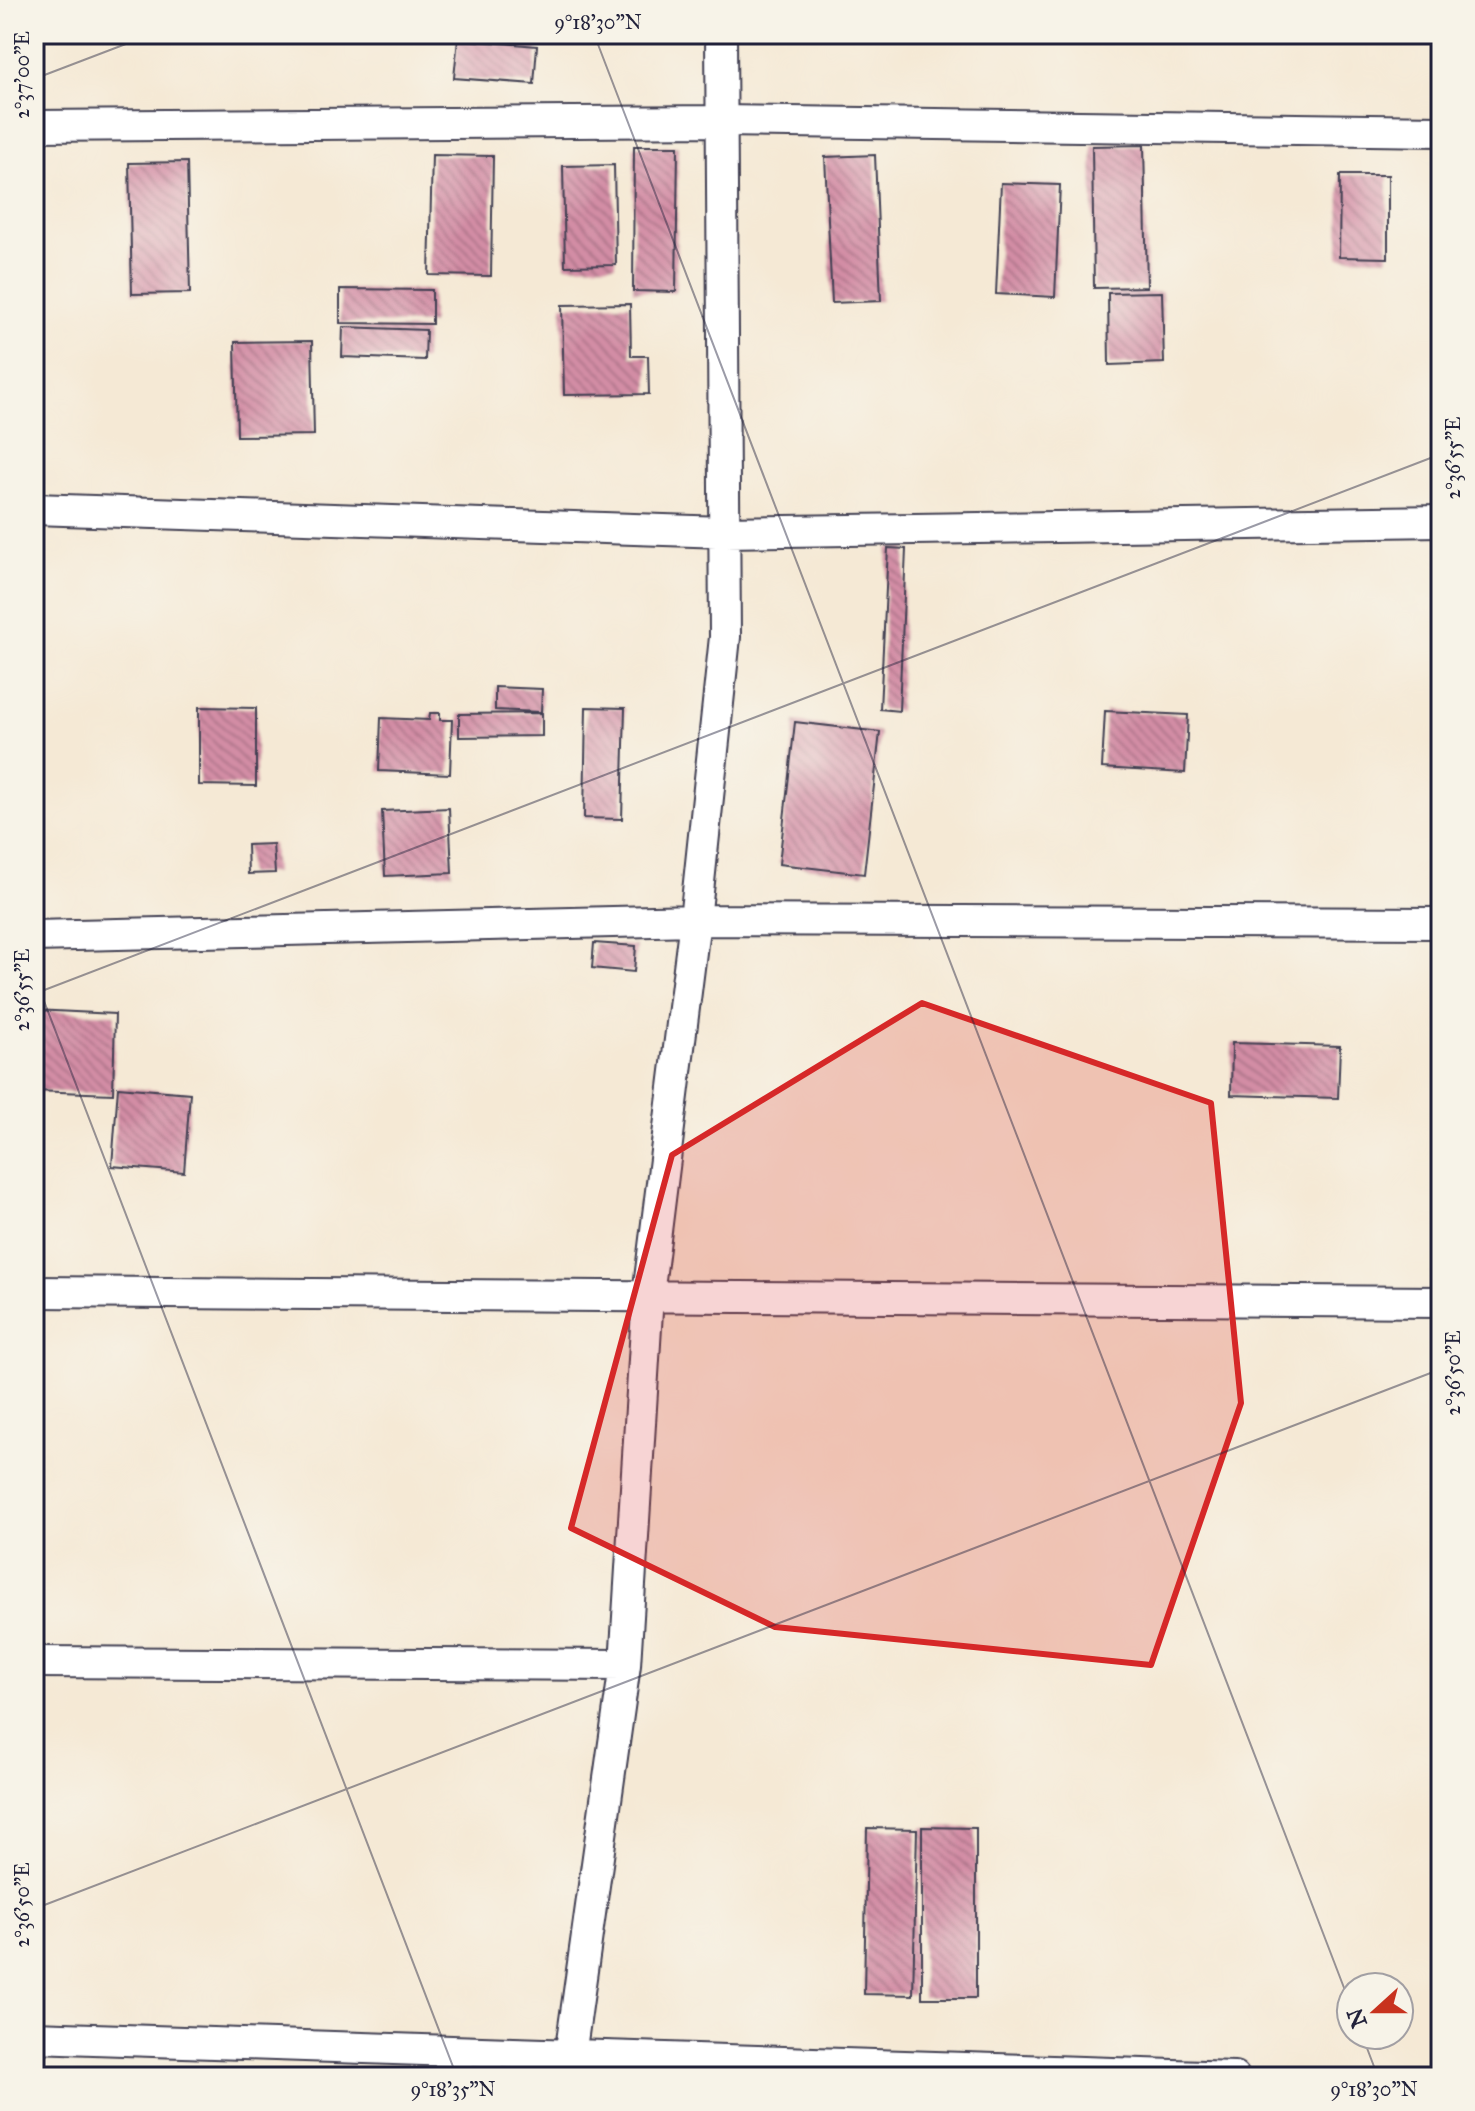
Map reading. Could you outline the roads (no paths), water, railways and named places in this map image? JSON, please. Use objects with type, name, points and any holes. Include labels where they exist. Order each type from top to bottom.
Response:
[{"type":"street","points":[[568,2066],[625,1665],[648,1295],[695,920],[725,637],[721,34]]},
{"type":"street","points":[[34,126],[722,121],[1441,131]]},
{"type":"street","points":[[34,509],[724,532],[1441,521]]},
{"type":"street","points":[[34,936],[695,920],[1441,923]]},
{"type":"street","points":[[34,1292],[1441,1302]]},
{"type":"street","points":[[34,1662],[625,1665]]},
{"type":"street","points":[[34,2037],[568,2066],[1234,2077]]}]
